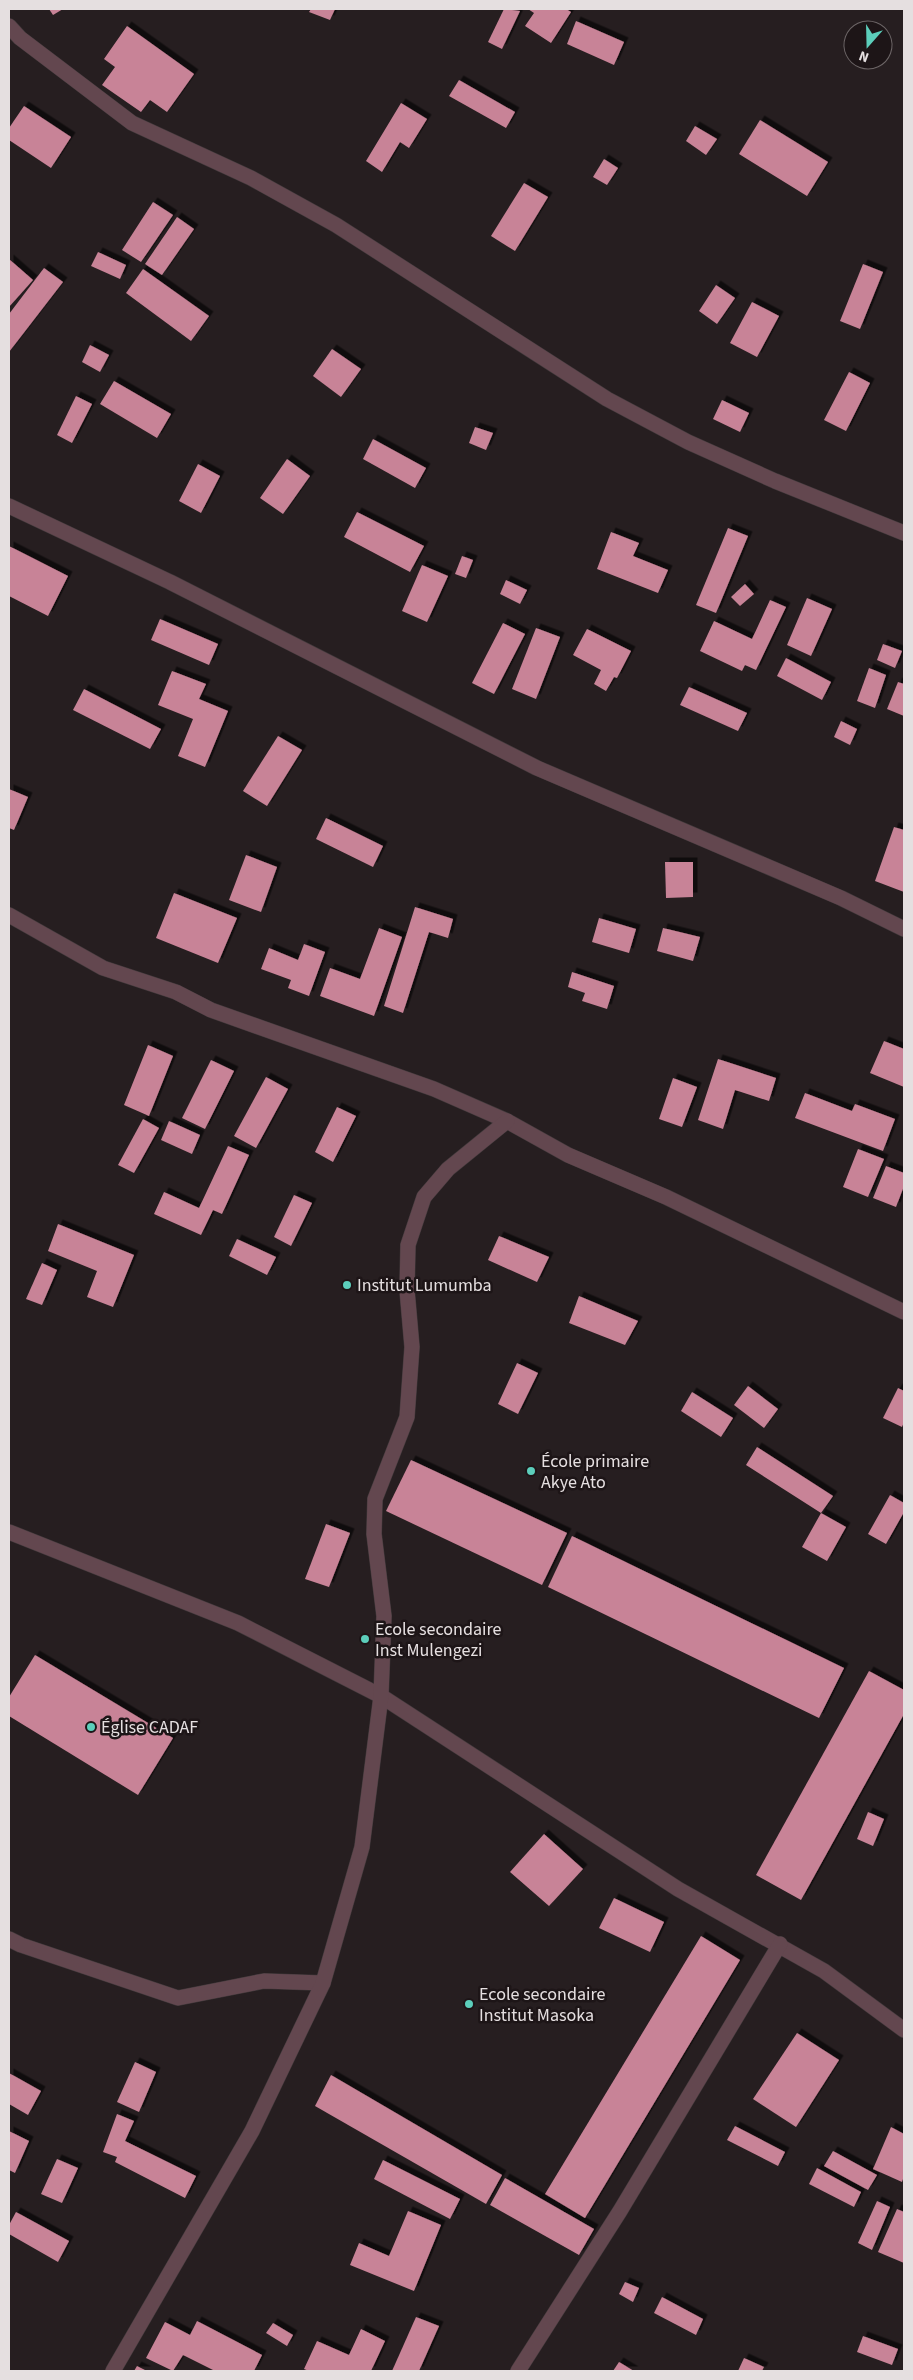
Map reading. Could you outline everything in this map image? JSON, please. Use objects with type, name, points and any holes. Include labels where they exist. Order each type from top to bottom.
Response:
[{"type":"street","points":[[9,26],[20,38],[132,123],[251,178],[336,225],[607,399],[688,442],[766,478],[904,533]]},
{"type":"street","points":[[9,506],[170,582],[537,768],[832,894],[904,929]]},
{"type":"street","points":[[9,915],[103,968],[176,992],[211,1010],[434,1088],[507,1121],[568,1155],[666,1197],[904,1312]]},
{"type":"street","points":[[113,2371],[252,2131],[322,1983],[362,1847],[381,1696],[384,1616],[374,1534],[375,1499],[407,1417],[412,1347],[407,1290],[408,1245],[424,1197],[448,1169],[507,1121]]},
{"type":"street","points":[[9,1532],[238,1622],[381,1696],[678,1889],[780,1944],[824,1971],[904,2030]]},
{"type":"street","points":[[9,1939],[178,1998],[264,1981],[322,1983]]},
{"type":"street","points":[[518,2371],[625,2202],[780,1944]]},
{"type":"building","points":[[49,9],[63,9],[53,15]]},
{"type":"building","points":[[311,9],[335,9],[330,20],[309,12]]},
{"type":"building","points":[[504,9],[520,11],[502,49],[488,42]]},
{"type":"building","points":[[528,9],[566,9],[571,12],[551,43],[525,26],[534,13]]},
{"type":"building","points":[[576,21],[624,42],[614,65],[567,44]]},
{"type":"building","points":[[127,26],[194,74],[167,112],[150,100],[141,112],[102,85],[115,67],[104,59]]},
{"type":"building","points":[[459,80],[515,112],[506,128],[449,96]]},
{"type":"building","points":[[401,103],[427,119],[409,148],[400,142],[382,172],[366,161]]},
{"type":"building","points":[[24,106],[71,137],[51,168],[9,140],[9,128]]},
{"type":"building","points":[[760,120],[828,162],[807,196],[739,154]]},
{"type":"building","points":[[695,126],[717,139],[706,155],[686,141]]},
{"type":"building","points":[[604,159],[618,168],[607,185],[593,177]]},
{"type":"building","points":[[524,183],[548,197],[515,251],[491,236]]},
{"type":"building","points":[[153,202],[173,215],[141,262],[122,250]]},
{"type":"building","points":[[177,217],[194,229],[162,275],[145,264]]},
{"type":"building","points":[[98,252],[126,265],[120,279],[91,266]]},
{"type":"building","points":[[9,259],[33,280],[9,307]]},
{"type":"building","points":[[863,264],[883,272],[860,329],[840,321]]},
{"type":"building","points":[[44,268],[63,282],[9,352],[9,314]]},
{"type":"building","points":[[143,269],[209,316],[191,341],[126,293]]},
{"type":"building","points":[[716,285],[735,298],[717,324],[699,311]]},
{"type":"building","points":[[752,302],[779,316],[757,357],[730,343]]},
{"type":"building","points":[[90,345],[109,355],[100,372],[82,362]]},
{"type":"building","points":[[332,349],[361,369],[341,397],[313,376]]},
{"type":"building","points":[[849,372],[870,383],[846,431],[824,420]]},
{"type":"building","points":[[114,381],[171,414],[157,438],[100,404]]},
{"type":"building","points":[[76,396],[92,404],[72,443],[57,435]]},
{"type":"building","points":[[722,400],[749,413],[740,432],[713,419]]},
{"type":"building","points":[[475,427],[493,433],[486,450],[469,443]]},
{"type":"building","points":[[373,439],[426,468],[415,488],[363,459]]},
{"type":"building","points":[[287,459],[310,476],[283,514],[260,498]]},
{"type":"building","points":[[198,464],[220,476],[201,513],[179,501]]},
{"type":"building","points":[[357,512],[424,546],[410,572],[344,537]]},
{"type":"building","points":[[728,528],[748,536],[716,613],[696,605]]},
{"type":"building","points":[[611,532],[639,543],[633,556],[668,570],[658,593],[597,569]]},
{"type":"building","points":[[9,546],[68,576],[48,616],[9,596]]},
{"type":"building","points":[[462,556],[473,560],[466,578],[455,574]]},
{"type":"building","points":[[422,565],[448,576],[427,622],[402,611]]},
{"type":"building","points":[[506,580],[527,590],[520,604],[500,594]]},
{"type":"building","points":[[745,584],[754,594],[740,606],[731,597]]},
{"type":"building","points":[[807,598],[832,609],[811,656],[787,645]]},
{"type":"building","points":[[770,600],[786,607],[756,670],[745,665],[742,671],[700,651],[714,621],[752,639]]},
{"type":"building","points":[[160,619],[218,644],[209,665],[151,640]]},
{"type":"building","points":[[503,623],[525,634],[494,694],[472,683]]},
{"type":"building","points":[[536,628],[560,637],[536,699],[512,689]]},
{"type":"building","points":[[587,629],[631,651],[617,678],[614,677],[606,691],[594,684],[601,670],[573,655]]},
{"type":"building","points":[[883,644],[902,651],[895,668],[877,660]]},
{"type":"building","points":[[786,658],[831,682],[822,700],[777,676]]},
{"type":"building","points":[[869,668],[886,675],[875,708],[857,701]]},
{"type":"building","points":[[172,671],[206,684],[199,699],[228,711],[205,767],[178,756],[193,719],[158,705]]},
{"type":"building","points":[[898,682],[904,684],[904,716],[887,709]]},
{"type":"building","points":[[689,687],[747,713],[738,731],[680,705]]},
{"type":"building","points":[[84,689],[161,729],[150,749],[73,710]]},
{"type":"building","points":[[841,721],[857,729],[850,745],[834,737]]},
{"type":"building","points":[[278,736],[302,750],[267,806],[243,791]]},
{"type":"building","points":[[9,789],[28,797],[14,830],[9,828]]},
{"type":"building","points":[[326,818],[383,846],[373,867],[316,839]]},
{"type":"building","points":[[894,827],[904,830],[904,892],[875,881]]},
{"type":"building","points":[[246,855],[277,867],[261,912],[229,900]]},
{"type":"building","points":[[665,862],[693,862],[693,897],[666,898]]},
{"type":"building","points":[[174,893],[237,918],[218,963],[156,938]]},
{"type":"building","points":[[415,907],[453,919],[448,938],[429,932],[403,1013],[384,1006]]},
{"type":"building","points":[[599,918],[636,929],[629,953],[592,942]]},
{"type":"building","points":[[379,928],[402,937],[374,1016],[320,996],[330,968],[360,979]]},
{"type":"building","points":[[663,928],[700,937],[693,961],[657,951]]},
{"type":"building","points":[[304,944],[325,952],[309,996],[288,988],[291,980],[261,969],[269,948],[298,960]]},
{"type":"building","points":[[572,972],[614,986],[607,1009],[582,1001],[585,993],[568,987]]},
{"type":"building","points":[[884,1041],[904,1049],[904,1087],[870,1073]]},
{"type":"building","points":[[148,1045],[173,1056],[149,1116],[124,1105]]},
{"type":"building","points":[[718,1059],[776,1078],[769,1101],[735,1090],[723,1129],[698,1120]]},
{"type":"building","points":[[211,1060],[234,1071],[205,1129],[182,1118]]},
{"type":"building","points":[[266,1077],[288,1089],[256,1148],[234,1136]]},
{"type":"building","points":[[673,1078],[697,1087],[682,1127],[659,1119]]},
{"type":"building","points":[[805,1093],[852,1111],[855,1104],[895,1119],[883,1151],[795,1118]]},
{"type":"building","points":[[337,1107],[356,1116],[333,1162],[315,1152]]},
{"type":"building","points":[[143,1119],[159,1128],[134,1173],[118,1165]]},
{"type":"building","points":[[169,1121],[200,1135],[192,1154],[161,1140]]},
{"type":"building","points":[[228,1146],[249,1155],[222,1214],[213,1210],[201,1235],[154,1214],[164,1192],[199,1208]]},
{"type":"building","points":[[858,1149],[884,1159],[868,1197],[843,1187]]},
{"type":"building","points":[[886,1166],[904,1173],[904,1186],[896,1207],[873,1198]]},
{"type":"building","points":[[294,1195],[312,1203],[291,1246],[274,1237]]},
{"type":"building","points":[[58,1224],[134,1255],[113,1307],[87,1297],[97,1271],[48,1251]]},
{"type":"building","points":[[499,1236],[549,1257],[537,1282],[488,1260]]},
{"type":"building","points":[[237,1239],[276,1257],[267,1275],[229,1256]]},
{"type":"building","points":[[42,1263],[57,1270],[42,1305],[26,1299]]},
{"type":"building","points":[[579,1296],[638,1321],[625,1345],[569,1323]]},
{"type":"building","points":[[517,1363],[538,1373],[518,1414],[498,1404]]},
{"type":"building","points":[[748,1386],[778,1409],[764,1428],[734,1405]]},
{"type":"building","points":[[898,1388],[904,1391],[904,1422],[902,1427],[883,1418]]},
{"type":"building","points":[[692,1392],[733,1418],[721,1437],[681,1411]]},
{"type":"building","points":[[757,1447],[833,1496],[821,1513],[746,1465]]},
{"type":"building","points":[[411,1460],[567,1533],[542,1585],[386,1511]]},
{"type":"building","points":[[890,1495],[904,1503],[904,1512],[886,1544],[868,1534]]},
{"type":"building","points":[[821,1513],[846,1527],[827,1561],[802,1547]]},
{"type":"building","points":[[326,1524],[350,1533],[329,1587],[305,1579]]},
{"type":"building","points":[[572,1536],[844,1668],[819,1718],[548,1587]]},
{"type":"building","name":"Église CADAF","points":[[35,1655],[173,1738],[138,1795],[9,1716],[9,1697]]},
{"type":"building","points":[[869,1671],[904,1690],[904,1714],[801,1900],[756,1875]]},
{"type":"building","points":[[868,1812],[884,1819],[873,1846],[857,1839]]},
{"type":"building","points":[[544,1834],[583,1869],[549,1906],[510,1872]]},
{"type":"building","points":[[614,1898],[664,1922],[650,1952],[599,1928]]},
{"type":"building","points":[[701,1936],[740,1960],[585,2218],[545,2194]]},
{"type":"building","points":[[797,2033],[839,2060],[796,2127],[753,2099]]},
{"type":"building","points":[[135,2062],[156,2072],[139,2112],[117,2102]]},
{"type":"building","points":[[9,2073],[41,2091],[28,2115],[9,2104]]},
{"type":"building","points":[[331,2075],[502,2175],[486,2204],[315,2106]]},
{"type":"building","points":[[117,2114],[134,2121],[125,2141],[196,2176],[185,2198],[115,2162],[117,2157],[103,2152]]},
{"type":"building","points":[[735,2126],[785,2152],[778,2166],[727,2140]]},
{"type":"building","points":[[891,2127],[904,2134],[904,2176],[902,2182],[873,2169]]},
{"type":"building","points":[[9,2131],[29,2141],[15,2173],[9,2170]]},
{"type":"building","points":[[833,2151],[877,2175],[868,2190],[824,2166]]},
{"type":"building","points":[[57,2159],[78,2168],[62,2203],[41,2194]]},
{"type":"building","points":[[383,2160],[460,2199],[450,2219],[374,2179]]},
{"type":"building","points":[[817,2168],[861,2192],[854,2207],[809,2184]]},
{"type":"building","points":[[505,2178],[594,2229],[579,2255],[490,2205]]},
{"type":"building","points":[[877,2201],[890,2207],[872,2250],[858,2243]]},
{"type":"building","points":[[897,2209],[904,2212],[904,2263],[878,2252]]},
{"type":"building","points":[[408,2211],[441,2225],[414,2291],[350,2265],[359,2243],[389,2256]]},
{"type":"building","points":[[16,2212],[69,2241],[58,2262],[9,2234],[9,2225]]},
{"type":"building","points":[[625,2282],[639,2288],[633,2302],[619,2294]]},
{"type":"building","points":[[662,2297],[703,2319],[696,2335],[654,2313]]},
{"type":"building","points":[[416,2317],[439,2326],[419,2371],[392,2371]]},
{"type":"building","points":[[197,2321],[262,2355],[254,2371],[215,2371],[183,2355],[173,2371],[146,2358],[165,2322],[190,2335]]},
{"type":"building","points":[[273,2323],[293,2335],[287,2346],[266,2333]]},
{"type":"building","points":[[361,2329],[385,2341],[371,2371],[309,2371],[304,2369],[317,2341],[349,2355]]},
{"type":"building","points":[[863,2336],[898,2349],[892,2365],[857,2352]]},
{"type":"building","points":[[744,2358],[764,2367],[762,2371],[738,2371]]},
{"type":"building","points":[[619,2362],[634,2371],[613,2371]]},
{"type":"building","points":[[137,2366],[147,2371],[134,2371]]},
{"type":"place","name":"Institut Lumumba","points":[[347,1285]]},
{"type":"place","name":"École primaire Akye Ato","points":[[531,1471]]},
{"type":"place","name":"Ecole secondaire Inst Mulengezi","points":[[365,1639]]},
{"type":"place","name":"Église CADAF","points":[[91,1727]]},
{"type":"place","name":"Ecole secondaire Institut Masoka","points":[[469,2004]]}]
